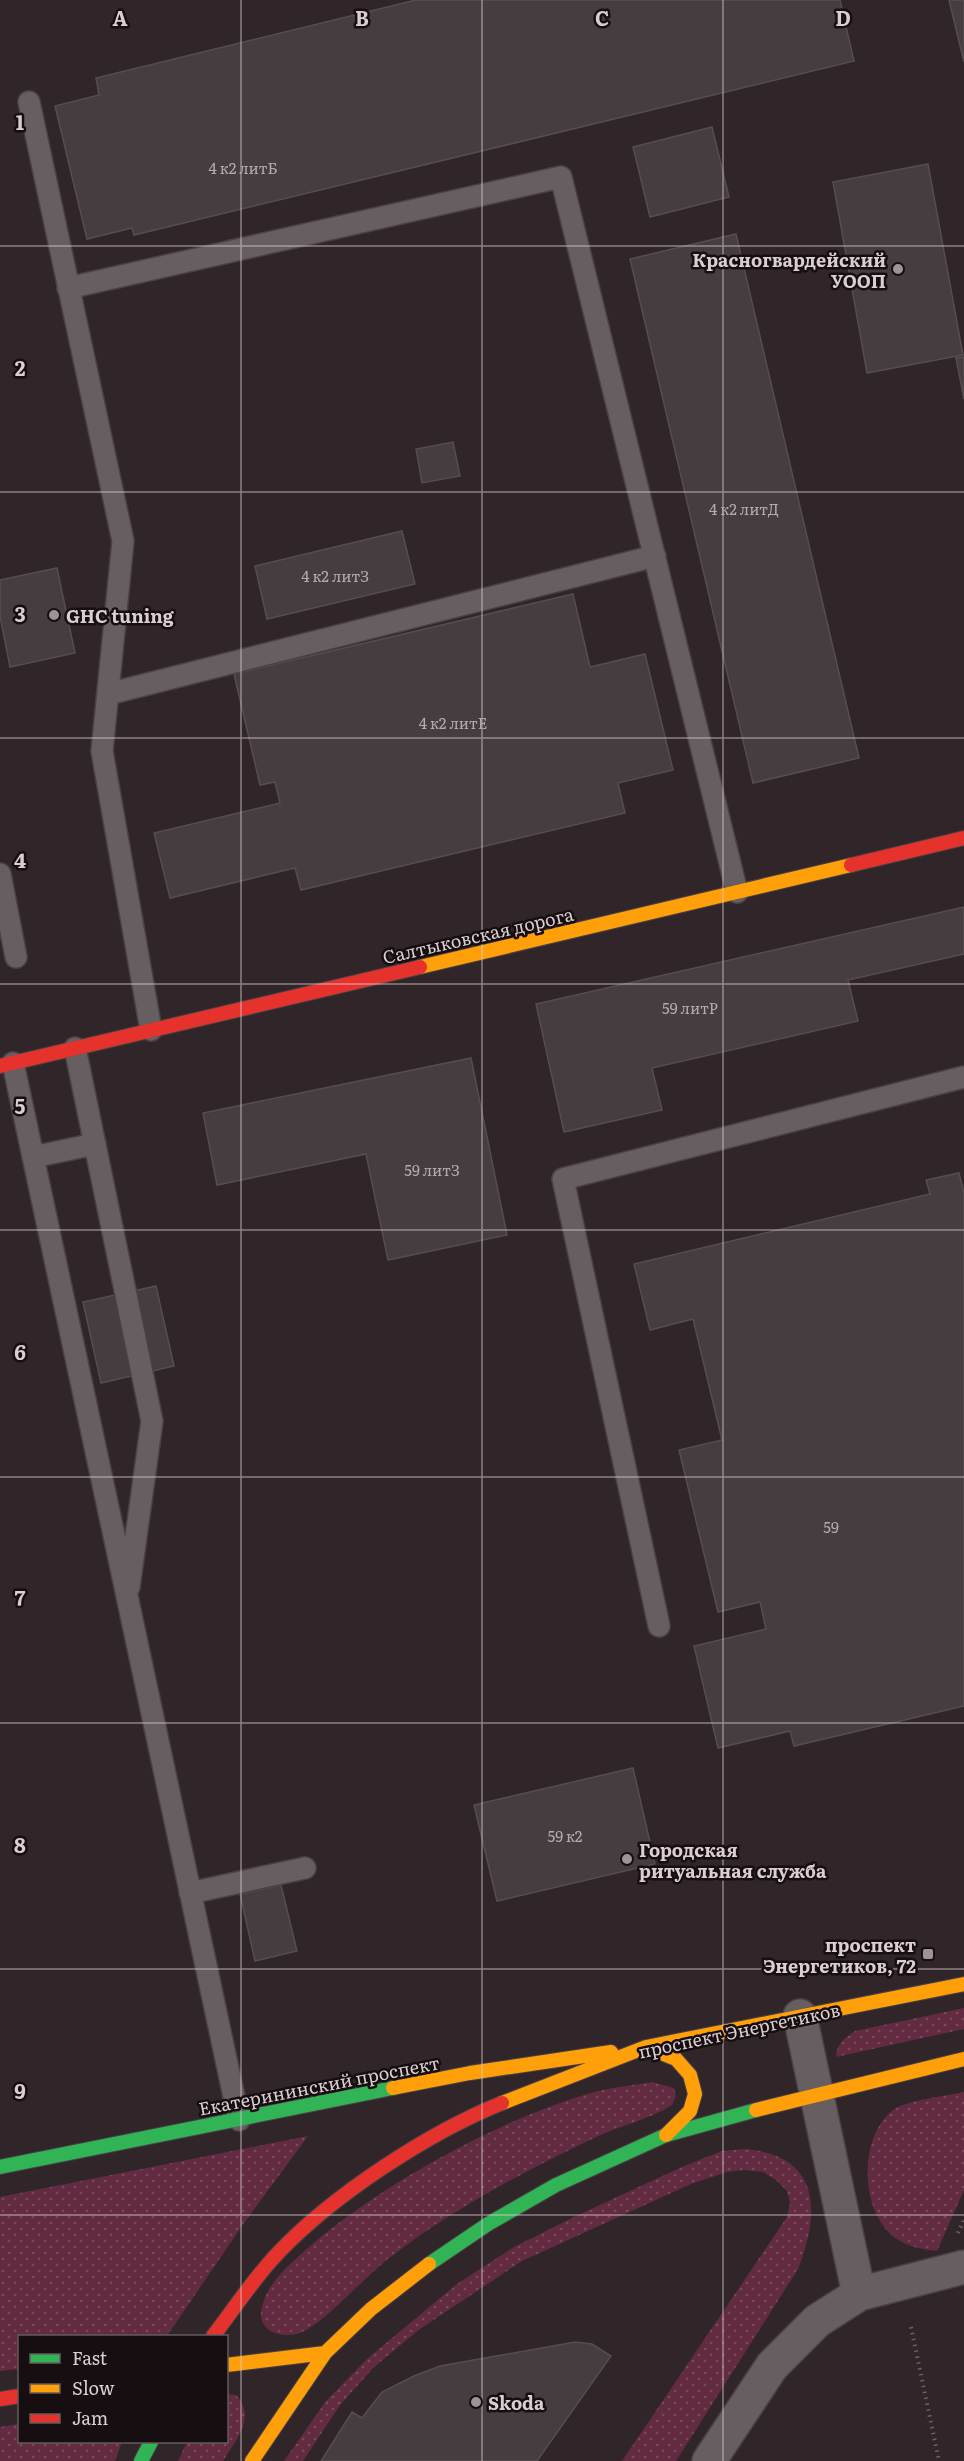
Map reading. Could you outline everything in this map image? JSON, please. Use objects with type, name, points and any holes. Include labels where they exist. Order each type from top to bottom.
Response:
[{"type":"main road","name":"Салтыковская дорога","points":[[6,1064],[964,838]]},
{"type":"main road","name":"проспект Энергетиков","points":[[215,2335],[277,2254],[320,2213],[368,2177],[422,2143],[479,2112],[646,2047],[964,1984]]},
{"type":"main road","name":"Екатерининский проспект","points":[[0,2167],[470,2073],[646,2047]]},
{"type":"main road","points":[[646,2047],[676,2059],[690,2075],[695,2094],[690,2110],[666,2135]]},
{"type":"main road","points":[[252,2461],[325,2353],[371,2309],[414,2274],[488,2224],[556,2185],[666,2135],[817,2093],[964,2059]]},
{"type":"main road","points":[[228,2365],[325,2353]]},
{"type":"main road","points":[[0,2398],[18,2396]]},
{"type":"main road","points":[[141,2461],[150,2443]]},
{"type":"street","points":[[800,2016],[860,2294]]},
{"type":"street","points":[[709,2461],[772,2366],[817,2322],[860,2294],[964,2267]]},
{"type":"lane","points":[[29,102],[123,541],[102,751],[151,1030]]},
{"type":"lane","points":[[68,288],[561,177],[738,892]]},
{"type":"lane","points":[[108,694],[654,556]]},
{"type":"lane","points":[[1,883],[16,957]]},
{"type":"lane","points":[[75,1048],[152,1421],[127,1602]]},
{"type":"lane","points":[[6,1064],[33,1157],[239,2120]]},
{"type":"lane","points":[[659,1626],[563,1179],[964,1077]]},
{"type":"lane","points":[[33,1157],[95,1144]]},
{"type":"lane","points":[[190,1893],[305,1868]]},
{"type":"path","points":[[911,2327],[939,2461]]},
{"type":"shaded area","points":[[964,2008],[964,2029],[836,2057],[839,2045],[855,2031]]},
{"type":"shaded area","points":[[652,2082],[674,2088],[676,2096],[672,2105],[602,2134],[514,2178],[464,2207],[392,2256],[310,2328],[293,2335],[285,2335],[272,2331],[262,2322],[262,2307],[266,2296],[283,2271],[317,2240],[350,2215],[425,2166],[504,2125],[544,2109],[599,2091]]},
{"type":"shaded area","points":[[964,2092],[964,2190],[937,2251],[908,2245],[889,2233],[876,2214],[868,2182],[870,2148],[884,2118],[896,2108],[919,2100]]},
{"type":"shaded area","points":[[308,2136],[244,2223],[168,2335],[18,2335],[18,2369],[0,2371],[0,2197]]},
{"type":"shaded area","points":[[745,2149],[770,2154],[788,2162],[801,2174],[808,2190],[811,2207],[810,2227],[798,2269],[676,2461],[622,2461],[787,2217],[790,2203],[787,2191],[763,2172],[744,2170],[727,2172],[691,2184],[522,2261],[420,2329],[374,2367],[340,2405],[303,2461],[284,2461],[326,2401],[367,2359],[457,2284],[514,2247],[576,2216],[684,2166],[722,2151]]},
{"type":"shaded area","points":[[228,2394],[236,2395],[242,2403],[245,2420],[238,2437],[223,2461],[178,2461],[187,2443],[228,2443]]},
{"type":"shaded area","points":[[18,2424],[18,2443],[122,2443],[115,2461],[0,2461],[0,2427]]},
{"type":"building","points":[[416,0],[840,0],[854,61],[134,235],[132,228],[87,239],[55,106],[99,95],[96,78]]},
{"type":"building","points":[[949,0],[964,0],[964,62]]},
{"type":"building","points":[[712,127],[729,197],[650,217],[633,147]]},
{"type":"building","name":"Красногвардейский УООП","points":[[928,164],[963,355],[867,373],[833,182]]},
{"type":"building","points":[[736,234],[859,758],[753,783],[630,259]]},
{"type":"building","points":[[964,357],[964,399],[956,358]]},
{"type":"building","points":[[453,442],[460,476],[422,483],[416,449]]},
{"type":"building","points":[[402,531],[415,584],[267,619],[255,566]]},
{"type":"building","points":[[57,568],[75,653],[10,667],[0,616],[0,580]]},
{"type":"building","points":[[573,594],[590,667],[645,654],[673,770],[618,783],[625,813],[301,890],[295,868],[170,898],[154,833],[280,803],[275,782],[260,785],[234,674]]},
{"type":"building","points":[[964,907],[964,954],[848,980],[858,1021],[652,1068],[662,1110],[564,1132],[536,1004]]},
{"type":"building","points":[[471,1058],[507,1235],[388,1260],[366,1154],[217,1185],[203,1113]]},
{"type":"building","points":[[959,1173],[964,1193],[964,1706],[794,1746],[790,1731],[718,1748],[694,1646],[766,1629],[760,1602],[718,1612],[679,1450],[722,1440],[693,1319],[650,1330],[634,1264],[930,1194],[926,1180]]},
{"type":"building","points":[[156,1286],[174,1366],[101,1383],[83,1302]]},
{"type":"building","points":[[633,1768],[655,1864],[497,1901],[474,1805]]},
{"type":"building","points":[[281,1885],[297,1951],[255,1961],[240,1894]]},
{"type":"building","name":"Skoda","points":[[575,2342],[592,2344],[611,2356],[537,2461],[321,2461],[352,2412],[362,2418],[382,2392],[414,2376],[440,2366]]},
{"type":"traffic: fast","points":[[0,2167],[393,2088]]},
{"type":"traffic: fast","points":[[429,2264],[488,2224],[556,2185],[666,2135],[756,2110]]},
{"type":"traffic: fast","points":[[141,2461],[150,2443]]},
{"type":"traffic: slow","points":[[420,967],[851,865]]},
{"type":"traffic: slow","points":[[502,2103],[646,2047],[964,1984]]},
{"type":"traffic: slow","points":[[646,2047],[676,2059],[690,2075],[695,2094],[690,2111],[666,2135]]},
{"type":"traffic: slow","points":[[393,2088],[470,2073],[611,2052]]},
{"type":"traffic: slow","points":[[756,2110],[964,2059]]},
{"type":"traffic: slow","points":[[252,2461],[325,2353],[371,2309],[429,2264]]},
{"type":"traffic: slow","points":[[228,2365],[325,2353]]},
{"type":"traffic: jam","points":[[851,865],[964,838]]},
{"type":"traffic: jam","points":[[0,1066],[420,967]]},
{"type":"traffic: jam","points":[[214,2335],[269,2263],[300,2231],[326,2209],[413,2148],[502,2103]]},
{"type":"traffic: jam","points":[[0,2399],[18,2396]]},
{"type":"place","name":"Красногвардейский УООП","points":[[898,269]]},
{"type":"place","name":"GHC tuning","points":[[54,615]]},
{"type":"place","name":"Городская ритуальная служба","points":[[627,1859]]},
{"type":"place","name":"проспект Энергетиков, 72","points":[[928,1954]]},
{"type":"place","name":"Skoda","points":[[476,2402]]}]
